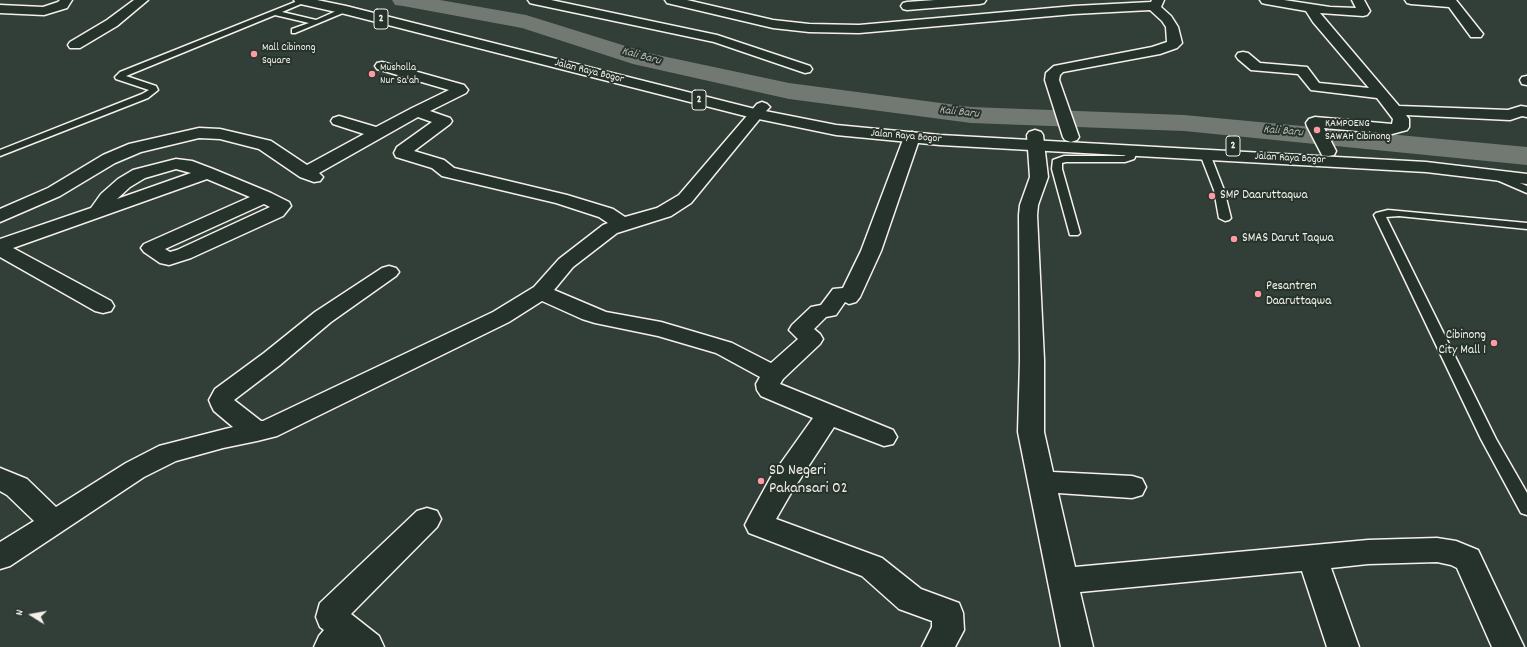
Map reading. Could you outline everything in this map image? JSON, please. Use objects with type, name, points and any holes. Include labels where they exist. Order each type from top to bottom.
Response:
[{"type":"main road","points":[[0,9],[44,11],[63,5],[66,0]]},
{"type":"main road","points":[[75,45],[112,22],[142,0]]},
{"type":"main road","name":"Jalan Raya Bogor","points":[[302,0],[468,37]]},
{"type":"main road","name":"Jalan Raya Bogor","points":[[337,0],[468,37],[836,130],[912,137],[1036,140],[1065,136],[1322,139],[1423,158],[1527,169]]},
{"type":"main road","points":[[534,0],[717,39],[805,69]]},
{"type":"main road","points":[[671,0],[706,7],[753,20],[809,28],[859,29],[1155,3],[1172,27],[1175,43],[1155,51],[1054,71],[1052,80],[1065,136]]},
{"type":"main road","points":[[904,3],[980,0]]},
{"type":"main road","points":[[1266,0],[1284,5],[1363,12],[1364,11],[1358,0]]},
{"type":"main road","points":[[1411,0],[1452,2],[1476,34]]},
{"type":"main road","points":[[904,3],[923,24]]},
{"type":"main road","points":[[1310,8],[1317,19],[1382,94],[1401,119],[1401,127],[1397,128],[1315,122],[1314,123],[1322,139]]},
{"type":"main road","points":[[717,39],[753,20]]},
{"type":"main road","points":[[1243,56],[1256,67],[1302,70],[1316,87],[1382,94]]},
{"type":"main road","points":[[0,216],[54,192],[109,159],[135,148],[199,133],[220,134],[265,146],[310,175],[417,111],[460,91],[461,88],[382,66]]},
{"type":"main road","points":[[0,557],[135,470],[168,453],[223,438],[268,429],[501,317],[541,292],[566,263],[610,230],[622,224],[664,212],[685,198],[740,134],[758,110]]},
{"type":"main road","name":"Jalan Raya Bogor","points":[[758,110],[890,127],[1036,140]]},
{"type":"main road","points":[[1394,110],[1510,116],[1521,111],[1527,112]]},
{"type":"main road","points":[[417,111],[444,121],[402,151],[402,153],[438,164],[448,172],[561,199],[606,213],[622,224]]},
{"type":"main road","points":[[339,122],[379,133]]},
{"type":"main road","name":"Jalan Raya Bogor","points":[[1065,136],[1132,150],[1426,167],[1527,179]]},
{"type":"main road","points":[[884,437],[769,390],[768,384],[773,374],[812,339],[800,330],[819,312],[828,310],[840,294],[849,297],[871,251],[912,137]]},
{"type":"main road","points":[[1036,140],[1039,177],[1029,204],[1027,237],[1032,360],[1031,432],[1077,647]]},
{"type":"main road","points":[[0,247],[207,173],[280,203],[282,206],[280,209],[214,241],[174,258],[167,259],[151,249],[152,247],[265,197]]},
{"type":"main road","points":[[0,247],[9,254],[103,306]]},
{"type":"main road","points":[[257,432],[223,405],[221,400],[224,394],[272,359],[323,317],[390,272]]},
{"type":"main road","points":[[541,292],[596,316],[661,328],[724,348],[773,374]]},
{"type":"main road","points":[[829,414],[781,485],[758,525],[872,567],[910,599],[948,613],[948,630],[938,647]]},
{"type":"main road","points":[[0,478],[17,488],[53,522]]},
{"type":"main road","points":[[1041,482],[1132,487]]},
{"type":"main road","points":[[348,641],[331,617],[331,613],[427,519]]},
{"type":"main road","points":[[1062,581],[1368,552],[1437,550],[1456,553],[1468,559],[1508,647]]},
{"type":"main road","points":[[1313,558],[1343,647]]},
{"type":"lane","points":[[0,153],[145,96],[154,90],[153,88],[120,78],[119,76],[275,13],[302,0]]},
{"type":"lane","points":[[295,31],[346,10]]},
{"type":"lane","points":[[275,13],[317,22]]},
{"type":"lane","points":[[1065,136],[1057,162],[1057,169],[1074,233]]},
{"type":"lane","points":[[1205,154],[1219,190],[1225,218]]},
{"type":"lane","points":[[1492,174],[1527,190]]},
{"type":"lane","points":[[1527,226],[1400,213],[1380,215],[1489,439],[1527,508]]},
{"type":"waterway","name":"Kali Baru","points":[[403,0],[526,22],[642,59],[789,91],[971,115],[1184,123],[1527,156]]},
{"type":"place","name":"Mall Cibinong Square","points":[[254,54]]},
{"type":"place","name":"Musholla Nur Sa'ah","points":[[372,74]]},
{"type":"place","name":"KAMPOENG SAWAH Cibinong","points":[[1317,130]]},
{"type":"place","name":"SMP Daaruttaqwa","points":[[1212,196]]},
{"type":"place","name":"SMAS Darut Taqwa","points":[[1234,239]]},
{"type":"place","name":"Pesantren Daaruttaqwa","points":[[1258,294]]},
{"type":"place","name":"Cibinong City Mall 1","points":[[1494,343]]},
{"type":"place","name":"SD Negeri Pakansari 02","points":[[761,481]]}]
